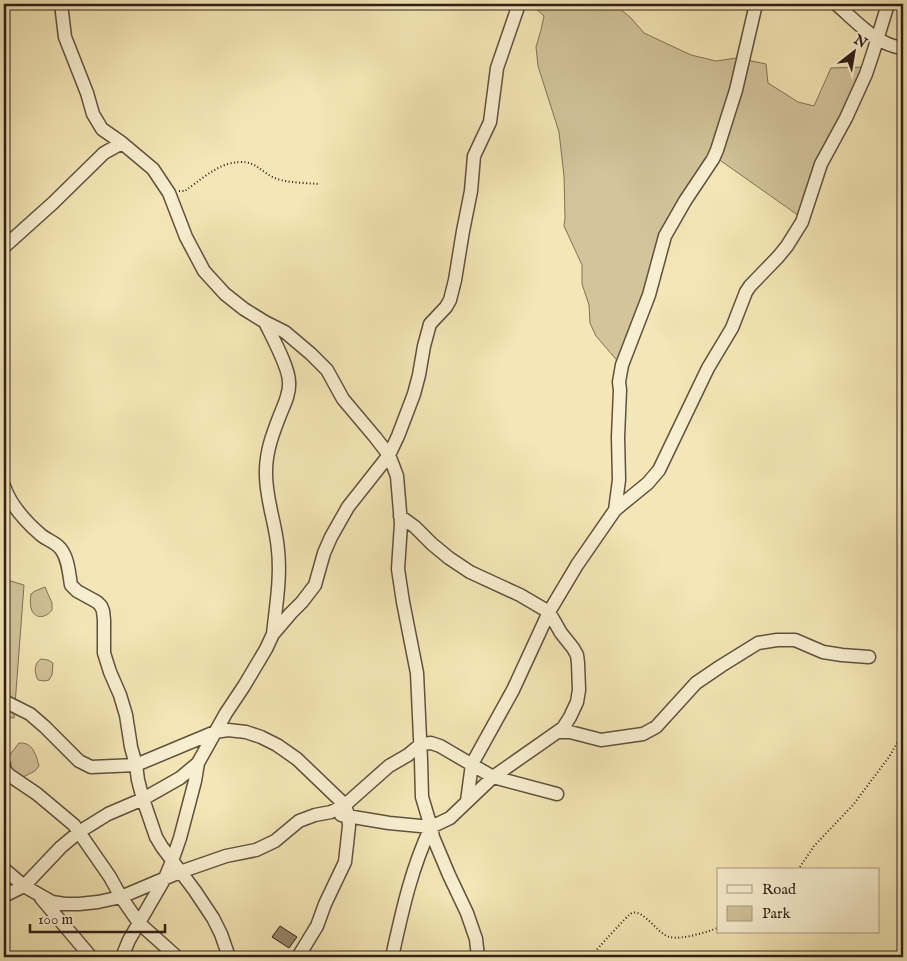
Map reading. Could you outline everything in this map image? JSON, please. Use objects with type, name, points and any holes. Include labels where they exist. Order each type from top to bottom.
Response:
[{"type":"street","points":[[61,4],[65,37],[87,93],[93,114],[102,129],[153,169],[169,192],[186,237],[204,271],[225,294],[244,309],[285,332],[311,354],[327,370],[343,399],[389,455],[397,476],[400,516],[398,569],[417,673],[422,797],[432,827],[433,837],[467,913],[476,939],[478,957]]},
{"type":"street","points":[[122,957],[129,940],[165,878],[172,861],[180,838],[198,763],[273,634],[315,585],[324,553],[331,537],[348,507],[389,455],[398,436],[414,394],[430,324],[450,300],[471,191],[474,156],[490,122],[497,68],[519,4]]},
{"type":"street","points":[[615,510],[619,480],[619,382],[622,365],[649,295],[665,236],[717,150],[736,90],[756,4]]},
{"type":"street","points":[[836,4],[878,40],[903,48]]},
{"type":"street","points":[[468,802],[472,764],[516,683],[549,612],[577,565],[615,510],[655,475],[708,368],[732,328],[746,292],[778,257],[798,230],[822,164],[866,74],[888,4]]},
{"type":"street","points":[[4,248],[8,242],[53,203],[104,153],[122,143]]},
{"type":"street","points":[[265,322],[284,362],[290,381],[288,394],[267,455],[266,488],[278,542],[280,564],[273,634]]},
{"type":"street","points":[[4,486],[12,502],[25,519],[61,549],[67,563],[73,588],[101,606],[104,620],[104,653],[122,702],[138,780],[156,837],[213,918],[230,957]]},
{"type":"street","points":[[4,701],[30,714],[45,726],[79,761],[91,767],[136,765],[215,732],[228,730],[246,732],[277,745],[298,759],[346,810],[397,824],[432,827],[450,818],[493,777],[563,728],[577,702],[579,690],[578,662],[573,648],[561,633],[549,612],[520,595],[470,572],[443,553],[400,516]]},
{"type":"street","points":[[558,732],[570,732],[601,740],[644,734],[656,728],[696,683],[758,643],[795,640],[824,652],[869,657]]},
{"type":"street","points":[[4,869],[24,886],[52,902],[65,904],[98,902],[121,897],[180,872],[226,856],[256,850],[275,841],[299,821],[315,814],[330,812],[340,815],[390,766],[421,744],[431,743],[440,746],[493,777],[557,794]]},
{"type":"street","points":[[4,896],[24,886],[61,847],[79,832],[108,814],[143,799],[180,778],[198,763]]},
{"type":"street","points":[[4,765],[4,769],[9,775],[68,819],[110,877],[139,923],[178,957]]},
{"type":"street","points":[[298,957],[317,926],[345,862],[349,826],[346,810]]},
{"type":"street","points":[[392,957],[405,897],[423,844],[432,827]]},
{"type":"street","points":[[37,894],[91,957]]},
{"type":"path","points":[[169,192],[185,191],[227,164],[248,162],[271,177],[281,180],[319,184]]},
{"type":"path","points":[[799,868],[814,846],[858,798],[889,757],[903,733]]},
{"type":"path","points":[[590,957],[627,916],[633,912],[638,912],[668,937],[675,938],[698,934],[717,928]]},
{"type":"green space","points":[[526,4],[609,4],[619,8],[644,33],[691,55],[716,61],[737,58],[766,64],[768,83],[798,102],[814,106],[831,68],[865,67],[802,218],[714,156],[685,198],[621,365],[596,336],[590,323],[589,305],[582,284],[582,265],[564,226],[564,176],[559,132],[538,66],[536,47],[544,16],[534,7]]},
{"type":"green space","points":[[4,579],[24,585],[14,718],[4,717]]},
{"type":"green space","points":[[45,587],[52,603],[52,610],[45,616],[37,616],[32,611],[30,603],[31,594]]},
{"type":"green space","points":[[41,659],[53,663],[52,675],[49,680],[38,680],[35,671]]},
{"type":"green space","points":[[19,743],[24,743],[31,747],[39,766],[35,771],[17,780],[7,769],[9,756]]},
{"type":"building","points":[[280,926],[297,937],[289,948],[272,937]]}]
